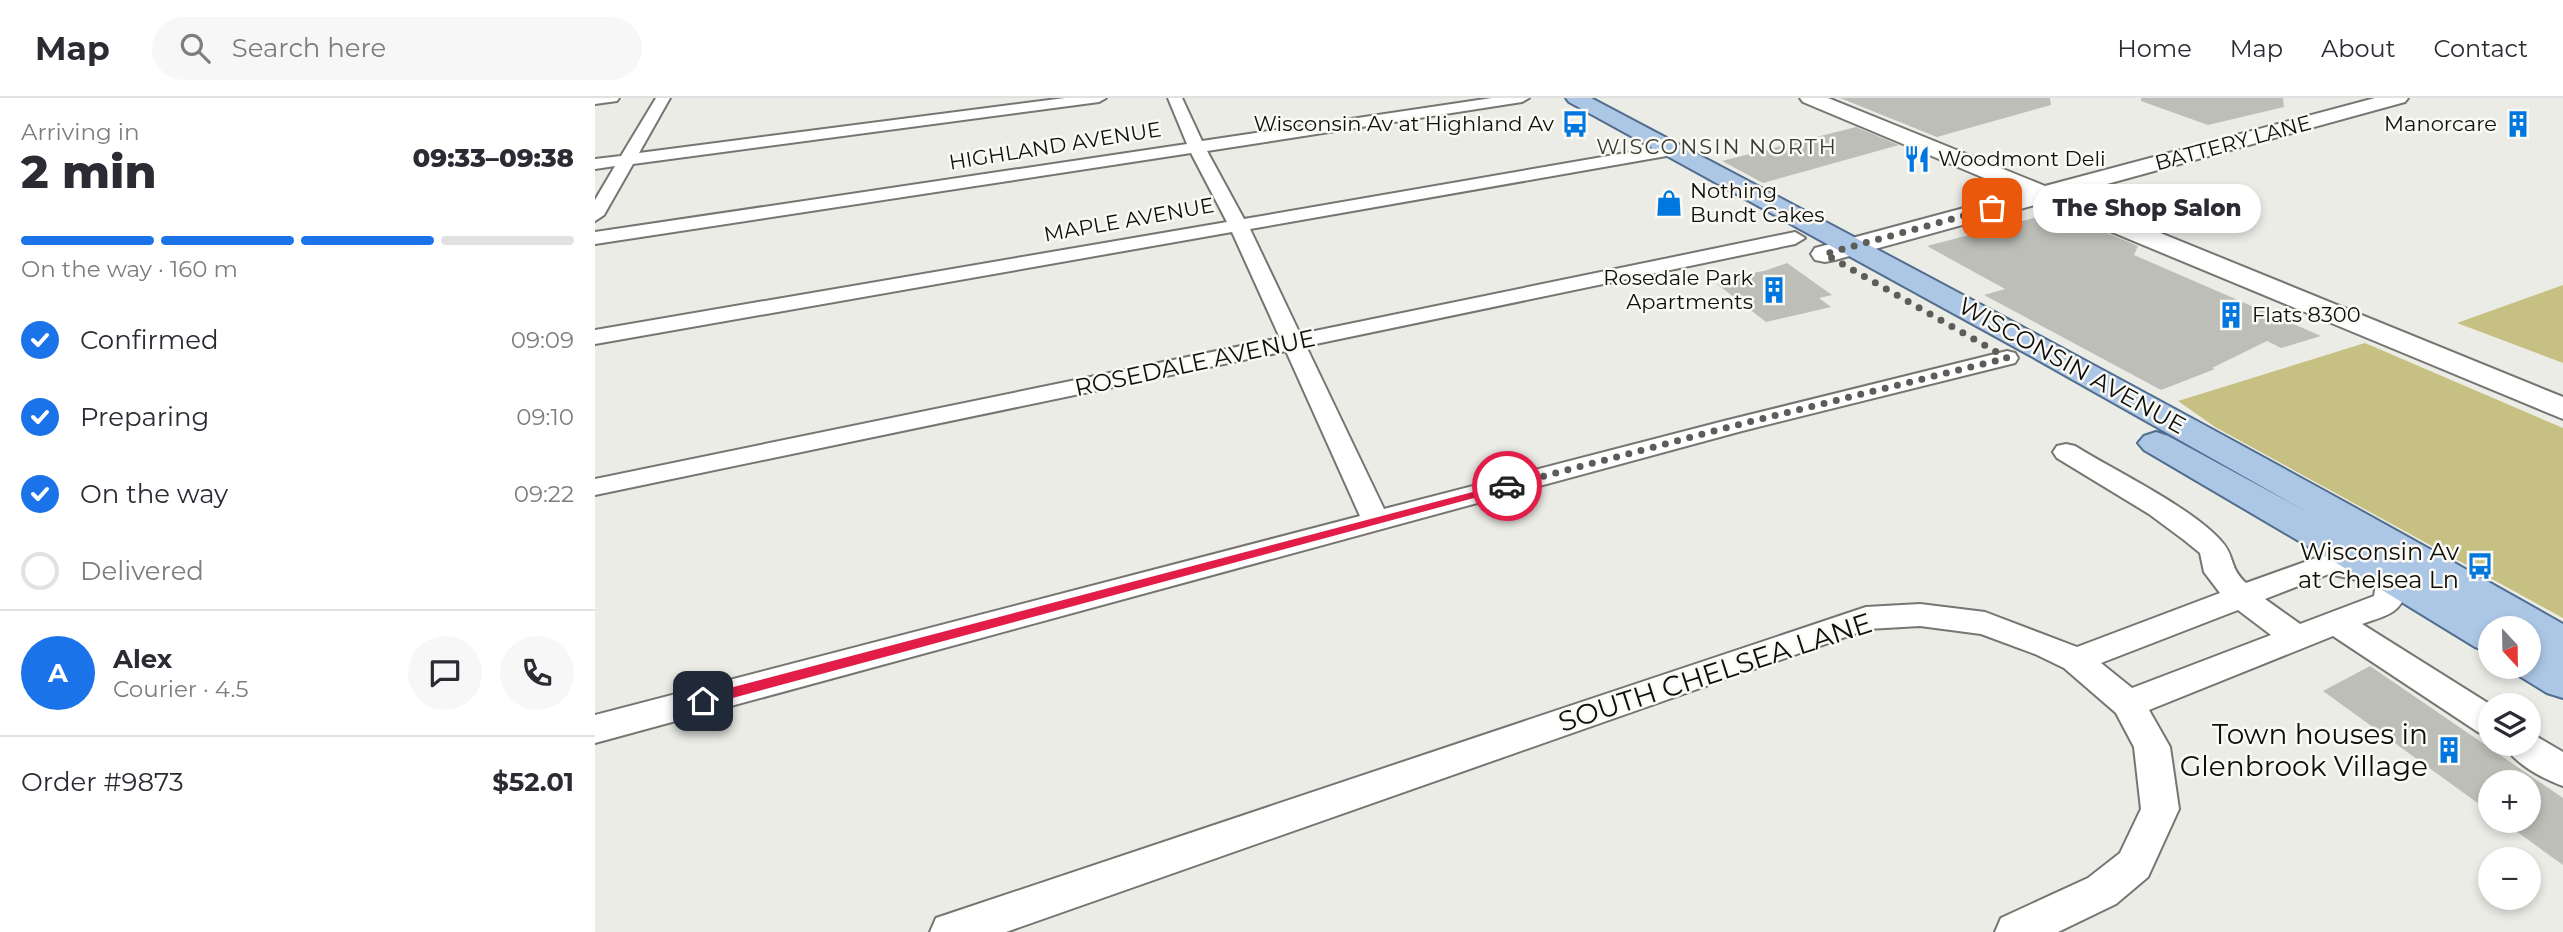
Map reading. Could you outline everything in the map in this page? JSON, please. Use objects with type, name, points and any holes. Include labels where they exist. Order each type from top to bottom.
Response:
[{"type":"main road","name":"WISCONSIN AVENUE","points":[[1576,98],[1672,150],[1839,250],[2407,570],[2563,644]]},
{"type":"main road","name":"WISCONSIN AVENUE","points":[[1554,103],[1795,238],[1839,250]]},
{"type":"main road","name":"WISCONSIN AVENUE","points":[[2407,570],[2478,626]]},
{"type":"main road","points":[[2541,667],[2563,681]]},
{"type":"street","points":[[595,100],[612,98]]},
{"type":"street","points":[[595,215],[663,98]]},
{"type":"street","points":[[595,164],[1099,98]]},
{"type":"street","points":[[1175,98],[1376,521]]},
{"type":"street","name":"HIGHLAND AVENUE","points":[[595,238],[1522,98]]},
{"type":"street","points":[[1810,98],[2556,409]]},
{"type":"street","name":"BATTERY LANE","points":[[1839,250],[2398,98]]},
{"type":"street","name":"MAPLE AVENUE","points":[[595,337],[1672,150]]},
{"type":"street","name":"ROSEDALE AVENUE","points":[[595,487],[1795,238]]},
{"type":"street","points":[[595,729],[1733,426],[2023,353]]},
{"type":"street","points":[[2066,452],[2185,526],[2214,550],[2219,573],[2243,597],[2297,638]]},
{"type":"street","points":[[2076,660],[2327,564],[2407,570],[2388,602],[2128,704]]},
{"type":"street","name":"SOUTH CHELSEA LANE","points":[[951,932],[1866,618],[1920,615],[1986,623],[2076,660],[2128,704],[2153,747],[2161,809],[2134,865],[2102,891],[2015,932]]},
{"type":"street","points":[[2337,623],[2478,714]]},
{"type":"street","points":[[2540,756],[2563,771]]},
{"type":"shaded area","points":[[2563,285],[2563,363],[2457,323]]},
{"type":"shaded area","points":[[2365,343],[2563,428],[2563,618],[2215,427],[2178,401]]},
{"type":"building","points":[[1840,98],[2050,98],[2051,105],[1937,137]]},
{"type":"building","points":[[2141,98],[2283,98],[2284,107],[2208,125],[2141,101]]},
{"type":"building","points":[[1856,127],[1899,145],[1763,183],[1722,161]]},
{"type":"building","points":[[2133,189],[2158,200],[2147,225],[2091,202]]},
{"type":"building","name":"Flats 8300","points":[[2057,212],[2138,246],[2134,255],[2321,336],[2281,348],[2267,341],[2212,368],[2215,369],[2161,390],[1984,295],[2005,289],[1927,246]]},
{"type":"building","name":"Rosedale Park Apartments","points":[[1787,263],[1832,295],[1819,298],[1831,307],[1766,322],[1717,284],[1739,280],[1734,276],[1764,271]]},
{"type":"building","points":[[2370,666],[2478,740],[2478,756],[2502,756],[2522,770],[2478,770],[2478,803],[2323,691]]},
{"type":"building","points":[[2541,783],[2563,798],[2563,865],[2519,833],[2541,833]]},
{"type":"way so far","points":[[1507,486],[2007,358],[1825,254],[1992,208]]},
{"type":"place","name":"Wisconsin Av at Highland Av","points":[[1575,124]]},
{"type":"place","name":"Manorcare","points":[[2518,124]]},
{"type":"place","name":"Woodmont Deli","points":[[1917,159]]},
{"type":"place","name":"Nothing Bundt Cakes","points":[[1669,203]]},
{"type":"place","name":"The Shop Salon","points":[[1992,208]]},
{"type":"place","name":"Rosedale Park Apartments","points":[[1774,290]]},
{"type":"place","name":"Flats 8300","points":[[2231,315]]},
{"type":"place","name":"Wisconsin Av at Chelsea Ln","points":[[2480,566]]},
{"type":"place","name":"Town houses in Glenbrook Village","points":[[2449,750]]},
{"type":"district","name":"WISCONSIN NORTH","points":[[1717,147]]},
{"type":"route","points":[[703,701],[1507,486]]}]
